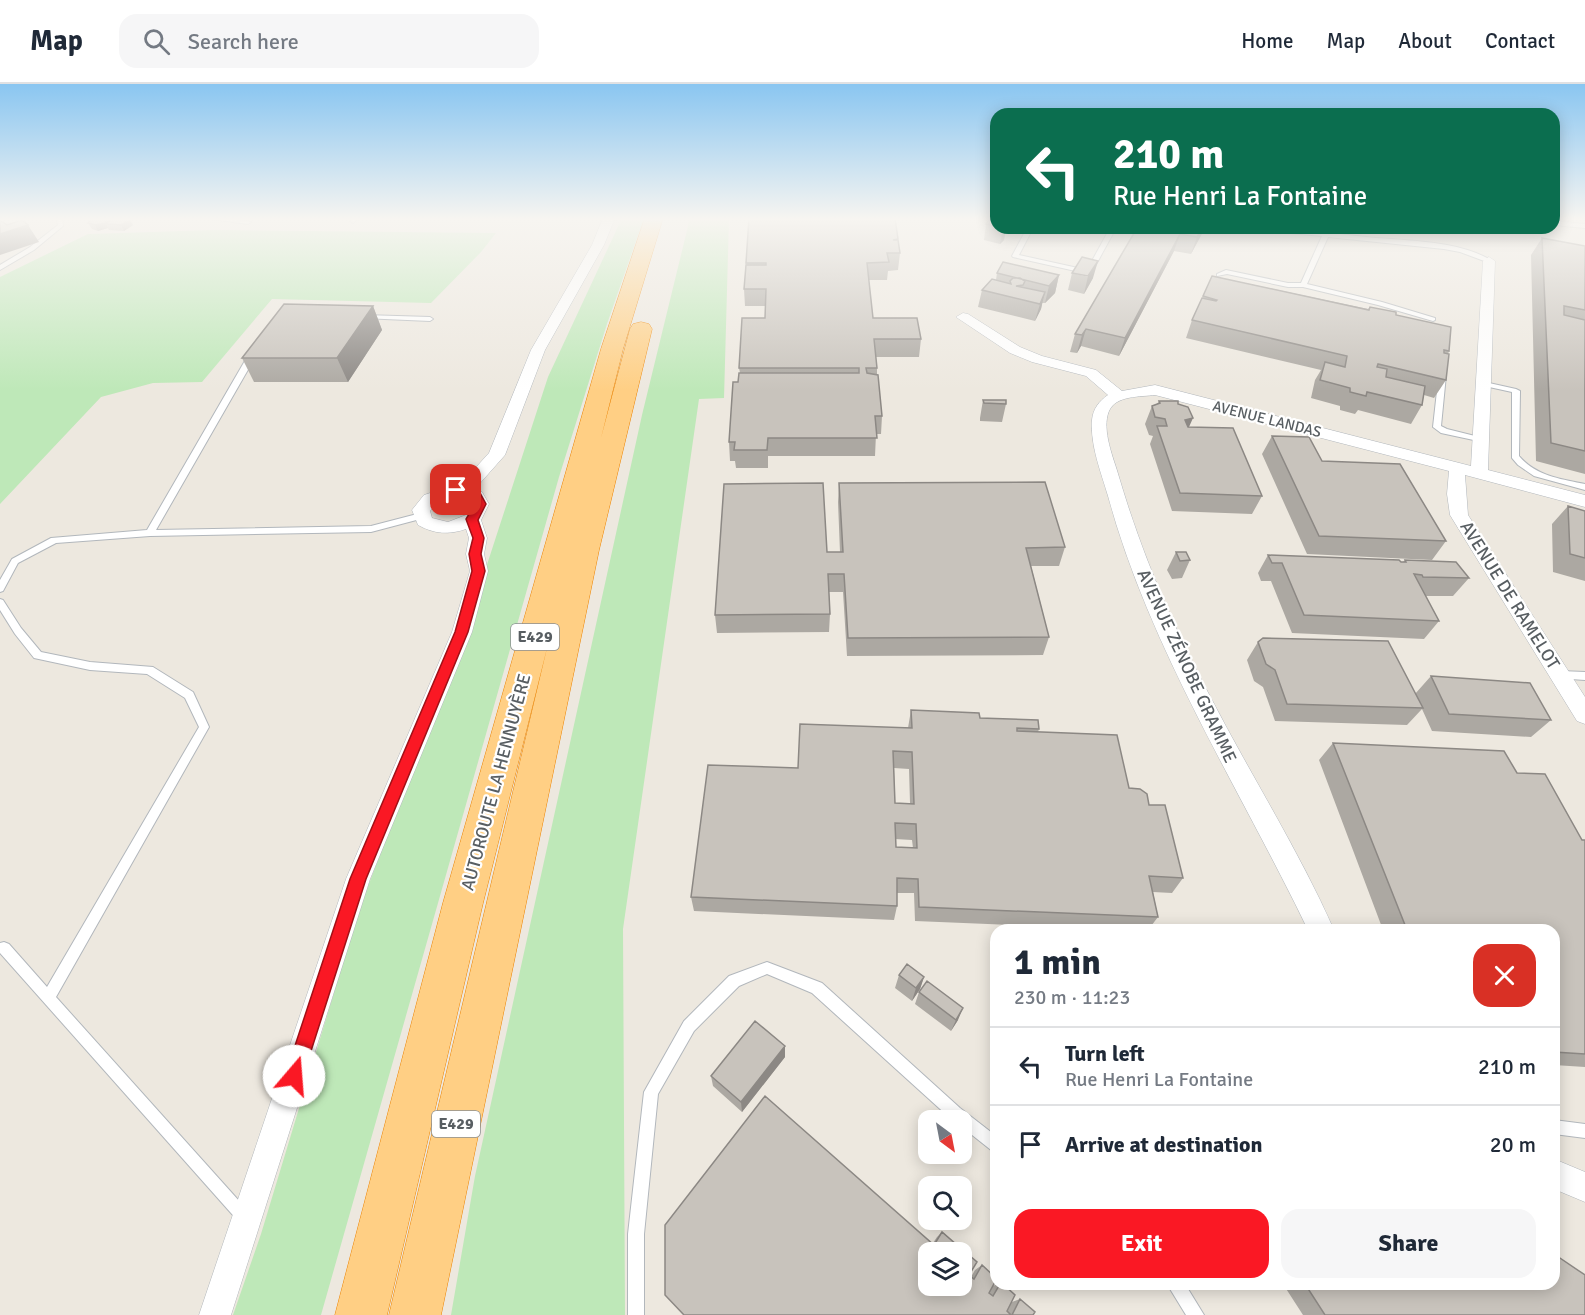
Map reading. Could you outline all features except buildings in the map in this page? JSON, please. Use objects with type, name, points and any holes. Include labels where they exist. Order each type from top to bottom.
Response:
[{"type":"highway","name":"AUTOROUTE LA HENNUYÈRE","points":[[361,1315],[464,903],[532,644],[612,349],[636,275]]},
{"type":"highway","name":"AUTOROUTE LA HENNUYÈRE","points":[[415,1315],[585,550],[636,349],[657,275]]},
{"type":"street","points":[[464,491],[497,455],[538,350],[580,275]]},
{"type":"street","points":[[1479,474],[1488,275]]},
{"type":"street","points":[[963,317],[1015,350],[1037,359],[1090,373],[1119,396]]},
{"type":"street","name":"AVENUE LANDAS","points":[[1119,396],[1155,390],[1585,501]]},
{"type":"street","name":"AVENUE ZÉNOBE GRAMME","points":[[1119,396],[1104,406],[1100,417],[1103,446],[1118,513],[1172,640],[1318,924]]},
{"type":"street","name":"AVENUE DE RAMELOT","points":[[1457,468],[1456,494],[1459,514],[1585,715]]},
{"type":"street","points":[[464,491],[476,495],[479,500],[480,509],[472,519],[455,527],[437,527],[429,525],[421,516],[424,504],[430,499],[446,492],[464,491]]},
{"type":"street","points":[[215,1315],[358,879],[462,632],[478,571],[475,554],[478,538],[472,519]]},
{"type":"street","points":[[1560,1177],[1585,1187]]},
{"type":"lane","points":[[1242,275],[1288,285],[1303,285],[1380,303],[1433,319]]},
{"type":"lane","points":[[1303,285],[1307,275]]},
{"type":"lane","points":[[352,317],[430,318]]},
{"type":"lane","points":[[150,533],[255,351]]},
{"type":"lane","points":[[1443,365],[1437,427],[1444,431],[1480,440]]},
{"type":"lane","points":[[1483,382],[1516,391],[1515,456],[1519,462],[1538,474],[1585,487]]},
{"type":"lane","points":[[0,589],[15,561],[54,540],[150,533],[371,530],[421,516]]},
{"type":"lane","points":[[0,602],[18,631],[38,655],[90,666],[149,670],[189,695],[204,726],[49,997]]},
{"type":"lane","points":[[1560,675],[1585,676]]},
{"type":"lane","points":[[4,948],[247,1219]]},
{"type":"lane","points":[[636,1315],[636,1234],[651,1092],[689,1026],[734,981],[767,968],[817,987],[955,1113],[990,1140]]},
{"type":"lane","points":[[1560,1128],[1585,1131]]},
{"type":"lane","points":[[1179,1290],[1196,1315]]},
{"type":"green space","points":[[458,275],[431,303],[272,299],[202,382],[153,383],[101,397],[0,504],[0,277]]},
{"type":"green space","points":[[595,275],[624,275],[559,477],[321,1315],[233,1315],[261,1234],[359,910],[469,620],[548,377]]},
{"type":"green space","points":[[676,275],[727,275],[724,398],[699,399],[623,929],[625,1315],[451,1315],[475,1176],[642,415]]},
{"type":"route","points":[[294,1076],[358,879],[462,632],[478,571],[475,554],[478,538],[472,519],[480,509],[480,504],[476,495],[456,490]]}]
